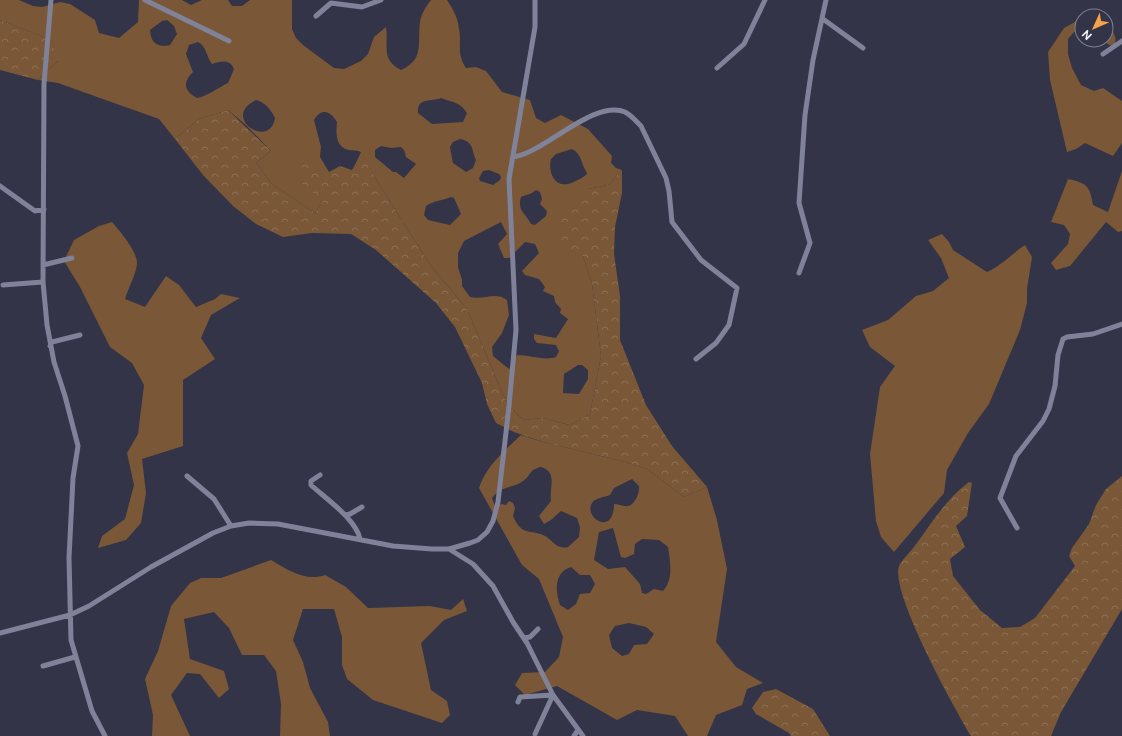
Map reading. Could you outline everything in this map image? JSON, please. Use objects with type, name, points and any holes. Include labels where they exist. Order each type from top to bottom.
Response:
[{"type":"street","points":[[51,0],[44,84],[43,282],[50,346],[78,446],[74,478],[69,558],[71,640],[92,711],[105,736]]},
{"type":"street","points":[[145,0],[229,41]]},
{"type":"street","points":[[316,16],[331,3],[362,7],[381,0]]},
{"type":"street","points":[[0,633],[70,615],[93,604],[141,573],[188,546],[231,526],[249,523],[278,524],[393,546],[449,549],[475,542],[483,537],[493,521],[498,502],[510,406],[516,330],[513,232],[509,183],[519,129],[523,85],[534,27],[535,0]]},
{"type":"street","points":[[717,68],[744,44],[765,0]]},
{"type":"street","points":[[799,273],[810,244],[799,203],[805,115],[813,60],[826,0]]},
{"type":"street","points":[[823,19],[863,48]]},
{"type":"street","points":[[1103,54],[1122,41]]},
{"type":"street","points":[[513,157],[524,156],[566,129],[593,116],[610,110],[625,112],[641,126],[666,178],[669,191],[672,222],[701,260],[738,288],[729,325],[716,343],[696,359]]},
{"type":"street","points":[[0,186],[34,211],[44,209]]},
{"type":"street","points":[[43,265],[72,258]]},
{"type":"street","points":[[3,285],[43,282]]},
{"type":"street","points":[[1017,528],[1000,498],[1016,456],[1043,421],[1049,409],[1055,386],[1058,355],[1063,339],[1067,336],[1093,334],[1122,324]]},
{"type":"street","points":[[50,346],[52,342],[80,335]]},
{"type":"street","points":[[320,475],[311,481],[311,485],[345,515],[359,533],[360,539]]},
{"type":"street","points":[[187,476],[214,499],[231,526]]},
{"type":"street","points":[[345,515],[350,514],[362,507]]},
{"type":"street","points":[[449,549],[473,564],[493,586],[510,618],[524,638],[553,695],[583,736]]},
{"type":"street","points":[[524,638],[530,637],[538,629]]},
{"type":"street","points":[[43,666],[75,657]]},
{"type":"street","points":[[518,702],[520,697],[553,695]]},
{"type":"street","points":[[535,734],[553,695]]},
{"type":"street","points":[[574,736],[578,730]]},
{"type":"green space","points":[[0,0],[19,0],[33,6],[42,7],[60,2],[70,4],[95,20],[99,33],[119,38],[138,22],[139,0],[182,0],[191,5],[202,0],[228,0],[232,6],[242,6],[250,0],[292,0],[292,29],[296,38],[334,68],[344,69],[361,61],[368,54],[374,37],[386,27],[388,56],[394,66],[401,70],[409,66],[417,56],[421,19],[427,5],[431,0],[447,0],[458,21],[460,53],[466,68],[476,67],[486,71],[502,92],[530,100],[536,118],[545,123],[561,115],[588,129],[612,156],[611,163],[616,168],[622,170],[608,185],[588,189],[583,256],[592,283],[601,356],[590,414],[570,425],[542,418],[523,420],[507,404],[467,309],[431,266],[377,181],[362,153],[353,170],[361,152],[349,150],[341,146],[337,139],[337,122],[331,115],[323,112],[314,120],[321,147],[320,157],[329,172],[323,200],[315,213],[272,184],[256,163],[271,151],[246,125],[228,110],[199,119],[175,139],[159,119],[58,83],[38,80],[58,61],[49,39],[0,20]],"holes":[[[167,20],[174,26],[177,34],[170,45],[162,46],[153,41],[150,30],[162,21]],[[198,42],[205,49],[212,64],[228,62],[234,69],[228,83],[197,98],[189,92],[186,86],[187,79],[193,72],[186,54],[189,45]],[[441,98],[458,104],[467,113],[463,122],[432,124],[418,113],[420,104],[425,101]],[[256,100],[267,107],[275,118],[271,127],[265,131],[257,131],[250,128],[245,122],[243,115],[246,107]],[[460,139],[468,142],[476,160],[473,168],[466,172],[453,163],[450,147],[453,142]],[[381,146],[391,148],[401,147],[404,150],[406,157],[416,164],[404,178],[396,172],[393,172],[375,157],[375,150]],[[572,149],[580,156],[587,173],[575,182],[568,184],[559,183],[555,180],[551,173],[551,159],[556,154]],[[489,170],[499,174],[501,177],[500,180],[493,185],[480,181],[479,178],[483,171]],[[536,190],[540,192],[542,199],[540,204],[547,211],[546,216],[535,225],[531,224],[521,209],[521,197]],[[451,197],[454,198],[461,214],[450,225],[428,220],[424,215],[426,206]],[[501,222],[507,234],[498,244],[504,258],[509,258],[525,242],[535,244],[539,253],[522,271],[525,275],[539,279],[545,287],[543,291],[554,296],[555,302],[561,309],[560,313],[568,319],[556,338],[534,334],[534,339],[537,343],[556,345],[559,351],[556,357],[542,358],[517,355],[509,369],[493,356],[492,347],[502,333],[509,315],[507,300],[499,296],[470,297],[462,286],[462,280],[458,267],[458,253],[464,241]],[[578,365],[582,365],[588,370],[588,379],[579,394],[563,393],[564,374]]]},
{"type":"green space","points":[[0,20],[49,39],[59,60],[38,80],[0,70]]},
{"type":"green space","points":[[1074,22],[1074,32],[1068,39],[1068,54],[1072,68],[1081,85],[1094,91],[1103,88],[1122,101],[1122,143],[1113,156],[1085,143],[1076,149],[1067,152],[1050,80],[1048,52],[1064,28]]},
{"type":"green space","points":[[1114,35],[1116,40],[1114,44]]},
{"type":"green space","points":[[228,110],[271,151],[256,163],[272,184],[315,213],[323,200],[297,180],[304,162],[329,172],[340,166],[352,170],[362,152],[377,181],[431,266],[467,309],[507,404],[523,420],[542,418],[570,425],[590,414],[601,356],[592,283],[583,256],[563,247],[558,219],[572,199],[588,189],[608,185],[622,170],[622,193],[615,227],[614,254],[620,296],[620,340],[646,405],[672,446],[707,487],[684,497],[647,469],[622,461],[543,442],[514,432],[496,423],[487,404],[482,383],[455,327],[436,303],[376,250],[351,234],[312,233],[283,237],[256,224],[233,206],[203,175],[175,139],[199,119]]},
{"type":"green space","points":[[1122,171],[1122,231],[1118,232],[1106,222],[1070,266],[1056,270],[1051,263],[1068,244],[1070,234],[1064,225],[1051,222],[1068,179],[1080,182],[1086,186],[1089,189],[1093,205],[1108,212]]},
{"type":"green space","points":[[112,222],[127,241],[134,253],[137,263],[136,271],[125,299],[145,307],[166,276],[179,285],[196,307],[215,299],[221,294],[240,298],[211,315],[201,338],[215,359],[183,380],[183,446],[142,459],[146,493],[141,523],[126,540],[98,548],[102,536],[125,519],[134,485],[127,453],[138,434],[144,385],[132,363],[110,347],[80,287],[64,261],[74,240],[99,226]]},
{"type":"green space","points":[[942,234],[949,242],[953,250],[987,272],[998,266],[1025,245],[1032,257],[1027,289],[1027,303],[1020,330],[989,404],[968,433],[947,470],[944,493],[894,552],[881,537],[876,521],[870,454],[880,387],[895,366],[870,347],[862,330],[888,320],[916,296],[933,291],[949,278],[941,258],[928,240]]},
{"type":"green space","points":[[521,435],[543,442],[622,461],[647,469],[684,497],[707,487],[717,520],[727,569],[716,642],[736,667],[763,683],[747,689],[742,705],[716,715],[707,736],[688,736],[675,716],[637,710],[617,720],[557,686],[525,695],[515,685],[522,673],[545,672],[559,657],[563,637],[539,579],[522,565],[479,488],[491,466]],"holes":[[[541,467],[546,469],[549,472],[552,481],[551,501],[539,516],[544,524],[561,511],[577,518],[580,527],[579,537],[568,547],[564,548],[557,546],[543,535],[526,531],[519,527],[513,516],[515,508],[513,503],[509,501],[506,505],[502,504],[495,506],[492,498],[496,494],[503,489],[523,481],[532,471]],[[632,479],[639,486],[638,495],[631,505],[626,506],[614,504],[613,514],[609,520],[600,522],[595,519],[592,514],[590,509],[592,503],[593,501],[610,495],[614,488]],[[613,528],[621,557],[625,558],[634,554],[635,544],[642,539],[659,540],[668,547],[670,575],[669,581],[663,591],[654,589],[646,594],[642,593],[640,584],[625,567],[608,569],[594,560],[599,532]],[[571,567],[580,575],[590,575],[595,584],[590,593],[580,594],[576,604],[568,610],[560,605],[557,594],[557,583],[561,573],[565,569]],[[629,623],[646,627],[654,634],[647,644],[634,645],[629,654],[622,656],[612,648],[609,635],[615,626]]]},
{"type":"green space","points":[[1122,476],[1122,609],[1061,712],[1051,736],[971,736],[939,677],[914,625],[904,600],[899,580],[900,564],[953,496],[969,482],[972,483],[967,516],[956,526],[965,547],[950,559],[953,576],[980,610],[1002,628],[1020,627],[1035,618],[1075,566],[1069,556],[1072,548],[1089,524],[1096,505],[1106,489]]},
{"type":"green space","points":[[271,560],[297,574],[304,576],[318,577],[325,575],[346,587],[368,608],[430,606],[451,610],[463,599],[467,611],[444,620],[421,643],[431,690],[447,701],[450,715],[442,723],[373,700],[347,679],[342,665],[342,637],[334,609],[303,609],[293,640],[303,662],[310,688],[328,722],[330,736],[280,736],[281,704],[276,671],[264,655],[242,655],[229,628],[214,612],[184,619],[190,659],[224,671],[229,689],[219,698],[200,674],[187,673],[171,695],[190,736],[152,736],[153,715],[145,679],[158,651],[171,606],[190,583],[201,578],[221,578]]},
{"type":"green space","points":[[776,689],[813,709],[830,736],[791,736],[789,733],[756,714],[752,708],[763,692]]}]
